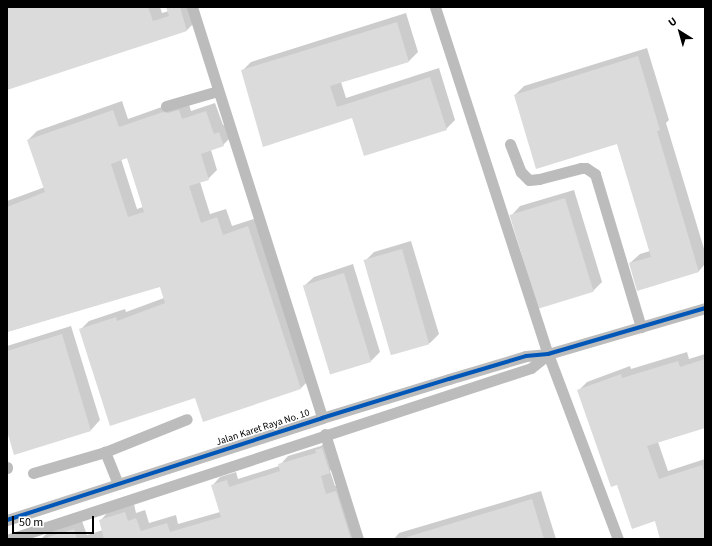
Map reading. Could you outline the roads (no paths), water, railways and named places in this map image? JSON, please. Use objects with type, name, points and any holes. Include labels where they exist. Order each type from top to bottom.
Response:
[{"type":"street","points":[[192,7],[322,418]]},
{"type":"street","points":[[435,7],[548,354],[618,539]]},
{"type":"street","points":[[166,106],[218,91]]},
{"type":"street","points":[[510,144],[521,172],[529,180],[539,180],[581,168],[586,168],[595,174],[641,327]]},
{"type":"street","points":[[10,539],[32,536],[325,434],[531,368],[548,354],[705,308]]},
{"type":"street","name":"Jalan Karet Raya No. 10","points":[[7,520],[322,418],[526,356],[548,354]]},
{"type":"street","points":[[33,474],[105,452],[187,419]]},
{"type":"street","points":[[325,434],[358,539]]},
{"type":"street","points":[[105,452],[118,484]]}]
